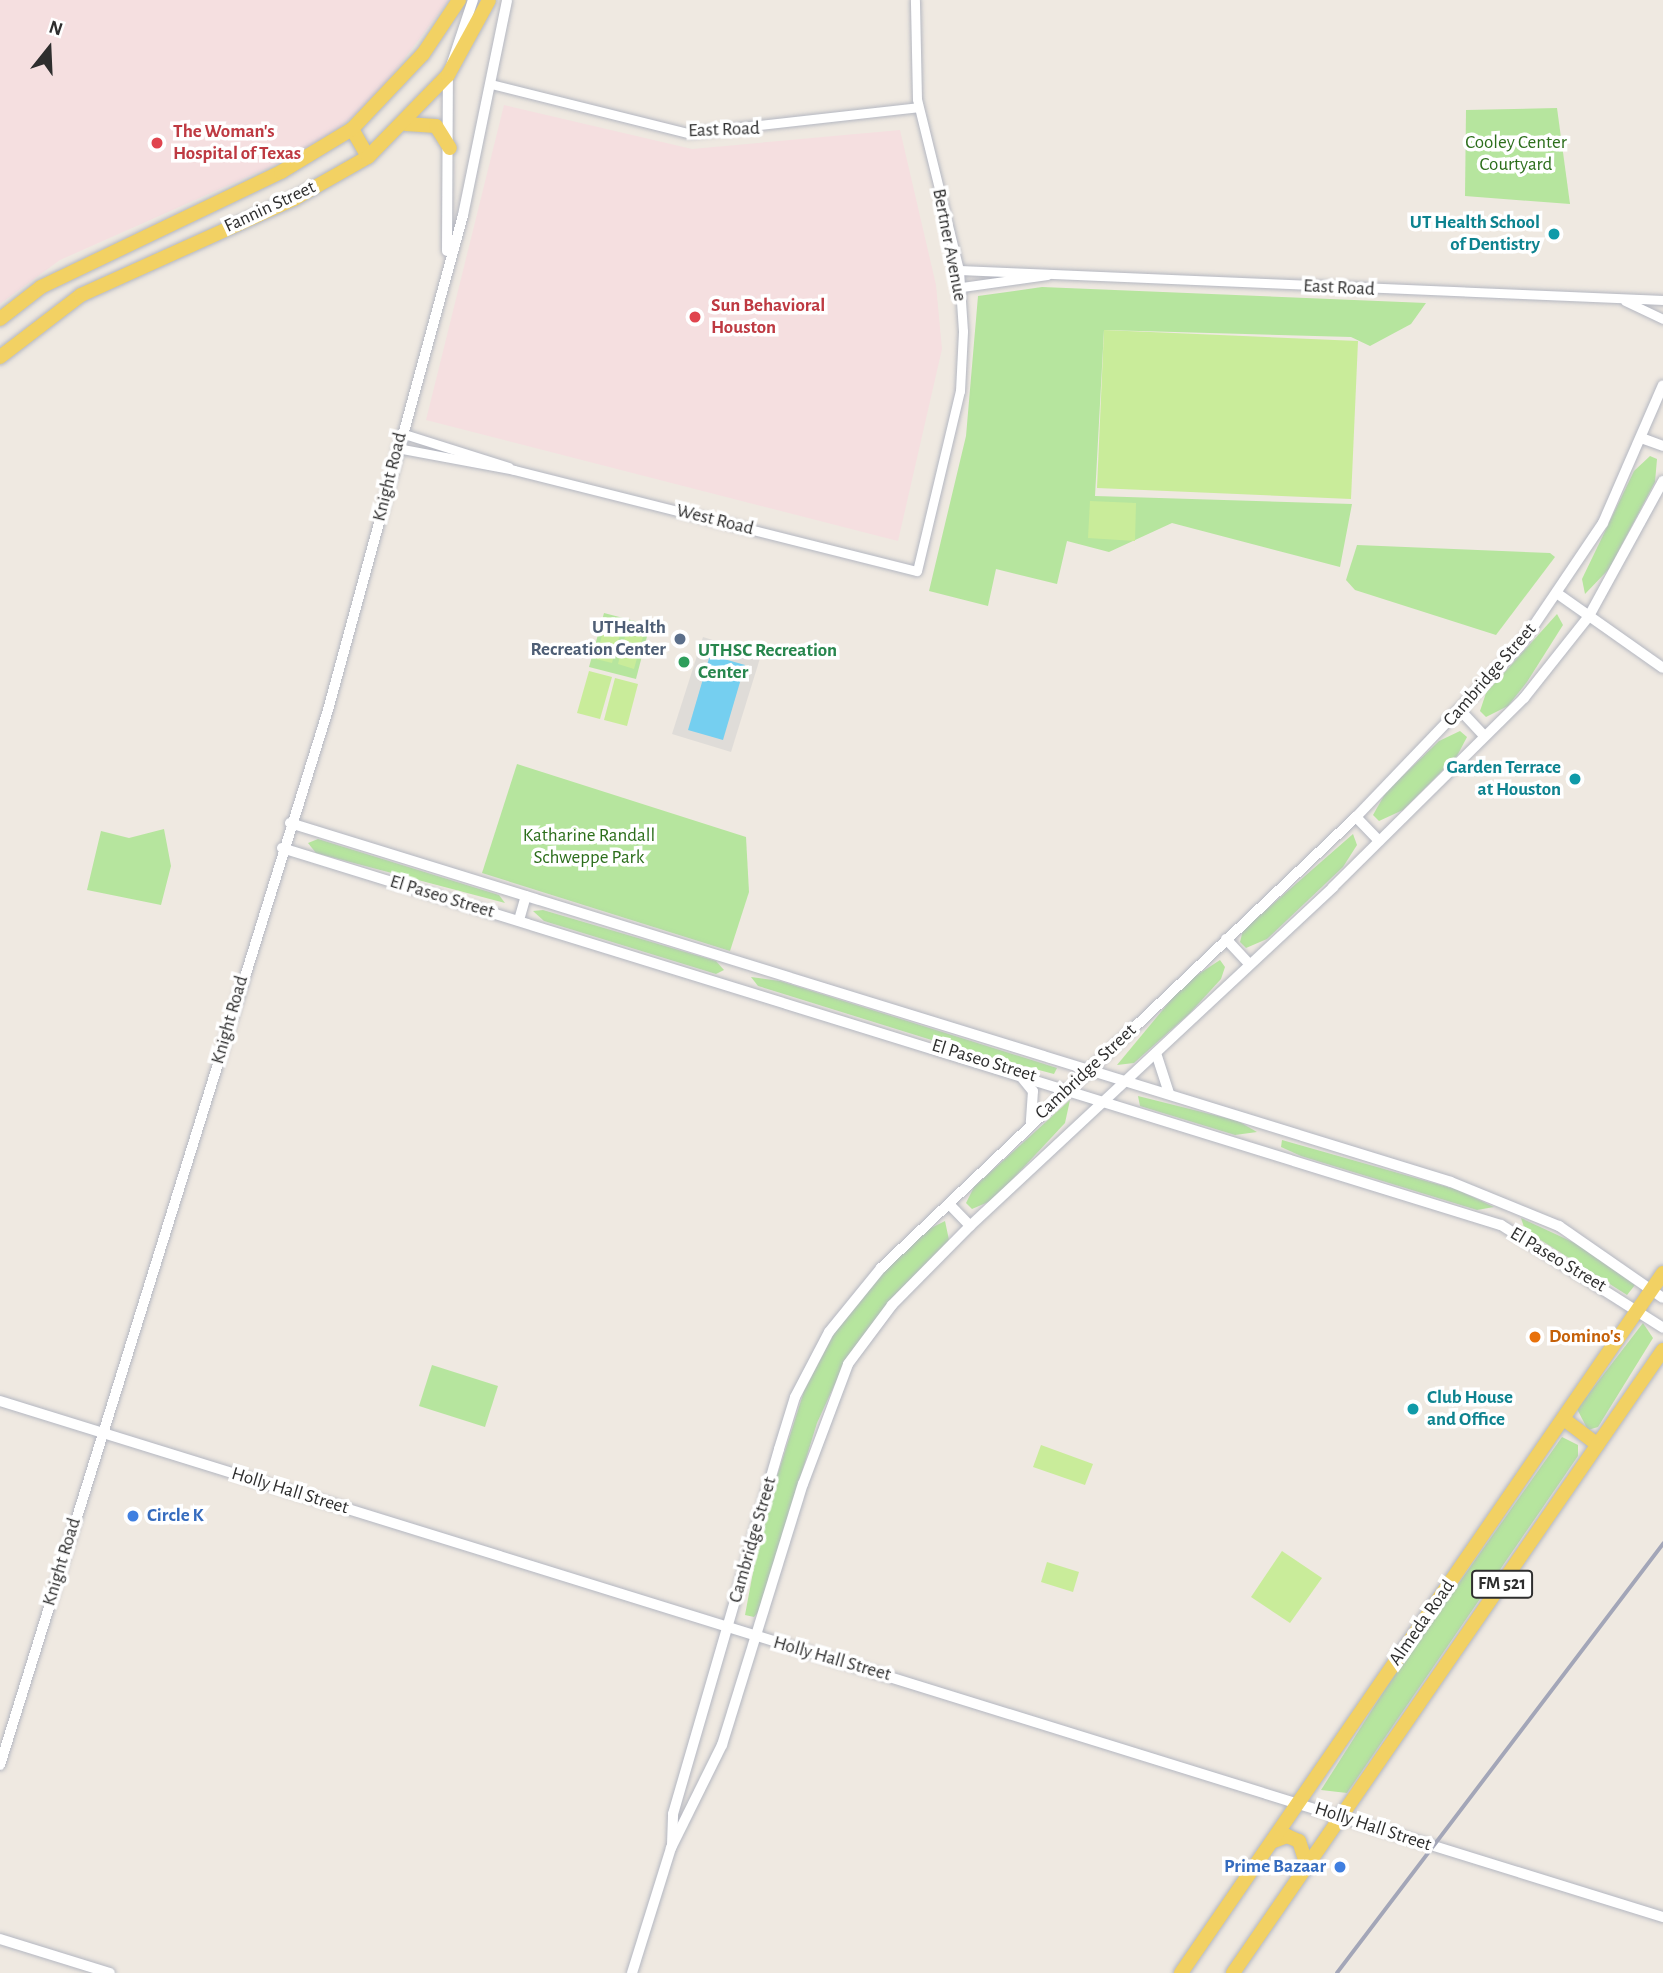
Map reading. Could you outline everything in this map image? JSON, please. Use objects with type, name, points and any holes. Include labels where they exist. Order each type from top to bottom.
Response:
[{"type":"main road","name":"Fannin Street","points":[[0,319],[41,287],[281,173],[352,129],[423,54],[459,0]]},
{"type":"main road","name":"Fannin Street","points":[[0,356],[81,295],[294,199],[368,157],[405,125],[448,75],[489,0]]},
{"type":"main road","points":[[405,125],[417,120],[436,126],[450,148]]},
{"type":"main road","points":[[352,129],[368,157]]},
{"type":"main road","name":"Almeda Road","points":[[1181,1973],[1565,1420],[1638,1310],[1657,1294],[1663,1273]]},
{"type":"main road","name":"FM 521","points":[[1233,1973],[1663,1350]]},
{"type":"main road","points":[[1565,1420],[1598,1445]]},
{"type":"main road","points":[[1274,1841],[1293,1837],[1307,1866]]},
{"type":"street","name":"Knight Road","points":[[445,272],[450,148],[448,75],[473,0]]},
{"type":"street","name":"Knight Road","points":[[0,1765],[282,848],[328,710],[445,272],[491,84],[507,0]]},
{"type":"street","name":"Bertner Avenue","points":[[915,0],[918,107],[962,287],[960,391],[917,571]]},
{"type":"street","name":"East Road","points":[[491,84],[688,133],[918,107]]},
{"type":"street","name":"East Road","points":[[959,270],[1625,301],[1663,319]]},
{"type":"street","name":"East Road","points":[[962,287],[1052,274]]},
{"type":"street","name":"East Road","points":[[1625,301],[1634,295],[1663,300]]},
{"type":"street","name":"Cambridge Street","points":[[671,1847],[673,1814],[726,1627],[795,1398],[819,1350],[881,1268],[1356,817],[1461,711],[1558,594],[1603,523],[1644,439],[1663,385]]},
{"type":"street","name":"West Road","points":[[401,433],[514,470]]},
{"type":"street","points":[[1644,439],[1663,446]]},
{"type":"street","name":"West Road","points":[[397,449],[514,470],[917,571]]},
{"type":"street","name":"Cambridge Street","points":[[632,1973],[671,1847],[722,1745],[848,1364],[892,1305],[970,1226],[1108,1099],[1379,841],[1484,736],[1589,616],[1663,481]]},
{"type":"street","points":[[1558,594],[1663,668]]},
{"type":"street","points":[[1461,711],[1484,736]]},
{"type":"street","points":[[1356,817],[1379,841]]},
{"type":"street","name":"El Paseo Street","points":[[290,823],[1128,1079],[1508,1203],[1559,1226],[1657,1294]]},
{"type":"street","name":"El Paseo Street","points":[[282,848],[1108,1099],[1501,1225],[1663,1328]]},
{"type":"street","points":[[519,920],[526,897]]},
{"type":"street","points":[[1226,939],[1249,964]]},
{"type":"street","points":[[730,984],[742,963]]},
{"type":"street","points":[[1156,1053],[1170,1093]]},
{"type":"street","points":[[1010,1069],[1033,1091],[1031,1123]]},
{"type":"street","points":[[1266,1149],[1274,1126]]},
{"type":"street","points":[[1501,1225],[1508,1203]]},
{"type":"street","points":[[949,1204],[970,1226]]},
{"type":"street","name":"Holly Hall Street","points":[[0,1401],[1663,1917]]},
{"type":"street","points":[[0,1939],[110,1973]]},
{"type":"shaded area","name":"The Woman's Hospital of Texas","points":[[0,0],[449,0],[373,100],[339,128],[290,158],[60,260],[0,304]]},
{"type":"shaded area","name":"Sun Behavioral Houston","points":[[504,105],[692,149],[900,130],[936,285],[942,349],[898,541],[426,420]]},
{"type":"shaded area","points":[[703,637],[761,655],[731,752],[672,734]]},
{"type":"green space","name":"Cooley Center Courtyard","points":[[1557,108],[1570,204],[1465,196],[1466,110]]},
{"type":"green space","points":[[1042,287],[1426,303],[1411,324],[1370,346],[1351,337],[1104,330],[1095,496],[1352,504],[1340,567],[1172,523],[1109,552],[1067,541],[1057,584],[996,569],[988,606],[929,591],[966,436],[978,296]]},
{"type":"green space","points":[[1104,330],[1358,341],[1351,499],[1097,488]]},
{"type":"green space","points":[[1650,456],[1657,459],[1655,482],[1609,569],[1585,594],[1582,579],[1634,471]]},
{"type":"green space","points":[[1090,501],[1136,503],[1135,541],[1088,538]]},
{"type":"green space","points":[[1357,545],[1550,553],[1555,557],[1496,635],[1355,590],[1346,580]]},
{"type":"green space","points":[[604,613],[650,625],[636,679],[589,667]]},
{"type":"green space","points":[[1557,614],[1563,625],[1527,682],[1508,706],[1486,717],[1480,711],[1486,693]]},
{"type":"green space","points":[[605,623],[622,627],[612,663],[596,659]]},
{"type":"green space","points":[[627,629],[644,633],[634,669],[618,664]]},
{"type":"green space","points":[[589,671],[612,677],[600,719],[577,713]]},
{"type":"green space","points":[[615,678],[638,684],[627,726],[604,720]]},
{"type":"green space","points":[[1460,731],[1467,737],[1457,756],[1403,810],[1379,821],[1373,815],[1386,792],[1439,741]]},
{"type":"green space","name":"Katharine Randall Schweppe Park","points":[[517,764],[746,837],[749,892],[730,951],[482,873]]},
{"type":"green space","points":[[164,829],[171,866],[161,905],[87,890],[101,831],[129,838]]},
{"type":"green space","points":[[1353,834],[1357,845],[1343,867],[1267,939],[1246,948],[1240,942],[1243,930]]},
{"type":"green space","points":[[318,839],[499,895],[505,903],[316,853],[308,843]]},
{"type":"green space","points":[[543,910],[716,961],[724,970],[716,974],[544,921],[533,911]]},
{"type":"green space","points":[[1220,960],[1225,967],[1221,979],[1190,1013],[1134,1063],[1117,1065],[1185,983]]},
{"type":"green space","points":[[751,977],[780,981],[1057,1068],[1054,1074],[970,1052],[758,986]]},
{"type":"green space","points":[[1138,1096],[1238,1121],[1257,1132],[1235,1135],[1140,1106]]},
{"type":"green space","points":[[1070,1100],[1065,1123],[993,1200],[972,1209],[966,1203],[974,1187]]},
{"type":"green space","points":[[1282,1140],[1458,1190],[1494,1207],[1477,1210],[1301,1156],[1281,1147]]},
{"type":"green space","points":[[1521,1218],[1577,1244],[1635,1285],[1627,1295],[1525,1230]]},
{"type":"green space","points":[[945,1221],[949,1240],[891,1299],[845,1362],[817,1423],[759,1611],[754,1617],[745,1615],[762,1524],[804,1391],[838,1326],[876,1279],[927,1230]]},
{"type":"green space","points":[[1643,1323],[1653,1338],[1598,1427],[1588,1430],[1577,1409]]},
{"type":"green space","points":[[432,1365],[498,1386],[485,1427],[419,1406]]},
{"type":"green space","points":[[1562,1437],[1578,1445],[1578,1456],[1347,1793],[1321,1790],[1396,1672]]},
{"type":"green space","points":[[1041,1445],[1093,1464],[1085,1485],[1033,1467]]},
{"type":"green space","points":[[1282,1551],[1322,1578],[1290,1623],[1251,1597]]},
{"type":"green space","points":[[1047,1562],[1079,1572],[1073,1592],[1041,1582]]},
{"type":"water","points":[[710,655],[745,665],[723,740],[688,730]]},
{"type":"railway","points":[[1337,1973],[1663,1544]]},
{"type":"place","name":"The Woman's Hospital of Texas","points":[[157,143]]},
{"type":"place","name":"UT Health School of Dentistry","points":[[1554,234]]},
{"type":"place","name":"Sun Behavioral Houston","points":[[695,317]]},
{"type":"place","name":"UTHealth Recreation Center","points":[[680,639]]},
{"type":"place","name":"UTHSC Recreation Center","points":[[684,662]]},
{"type":"place","name":"Garden Terrace at Houston","points":[[1575,779]]},
{"type":"place","name":"Domino's","points":[[1535,1337]]},
{"type":"place","name":"Club House and Office","points":[[1413,1409]]},
{"type":"place","name":"Circle K","points":[[133,1516]]},
{"type":"place","name":"Prime Bazaar","points":[[1340,1867]]}]
